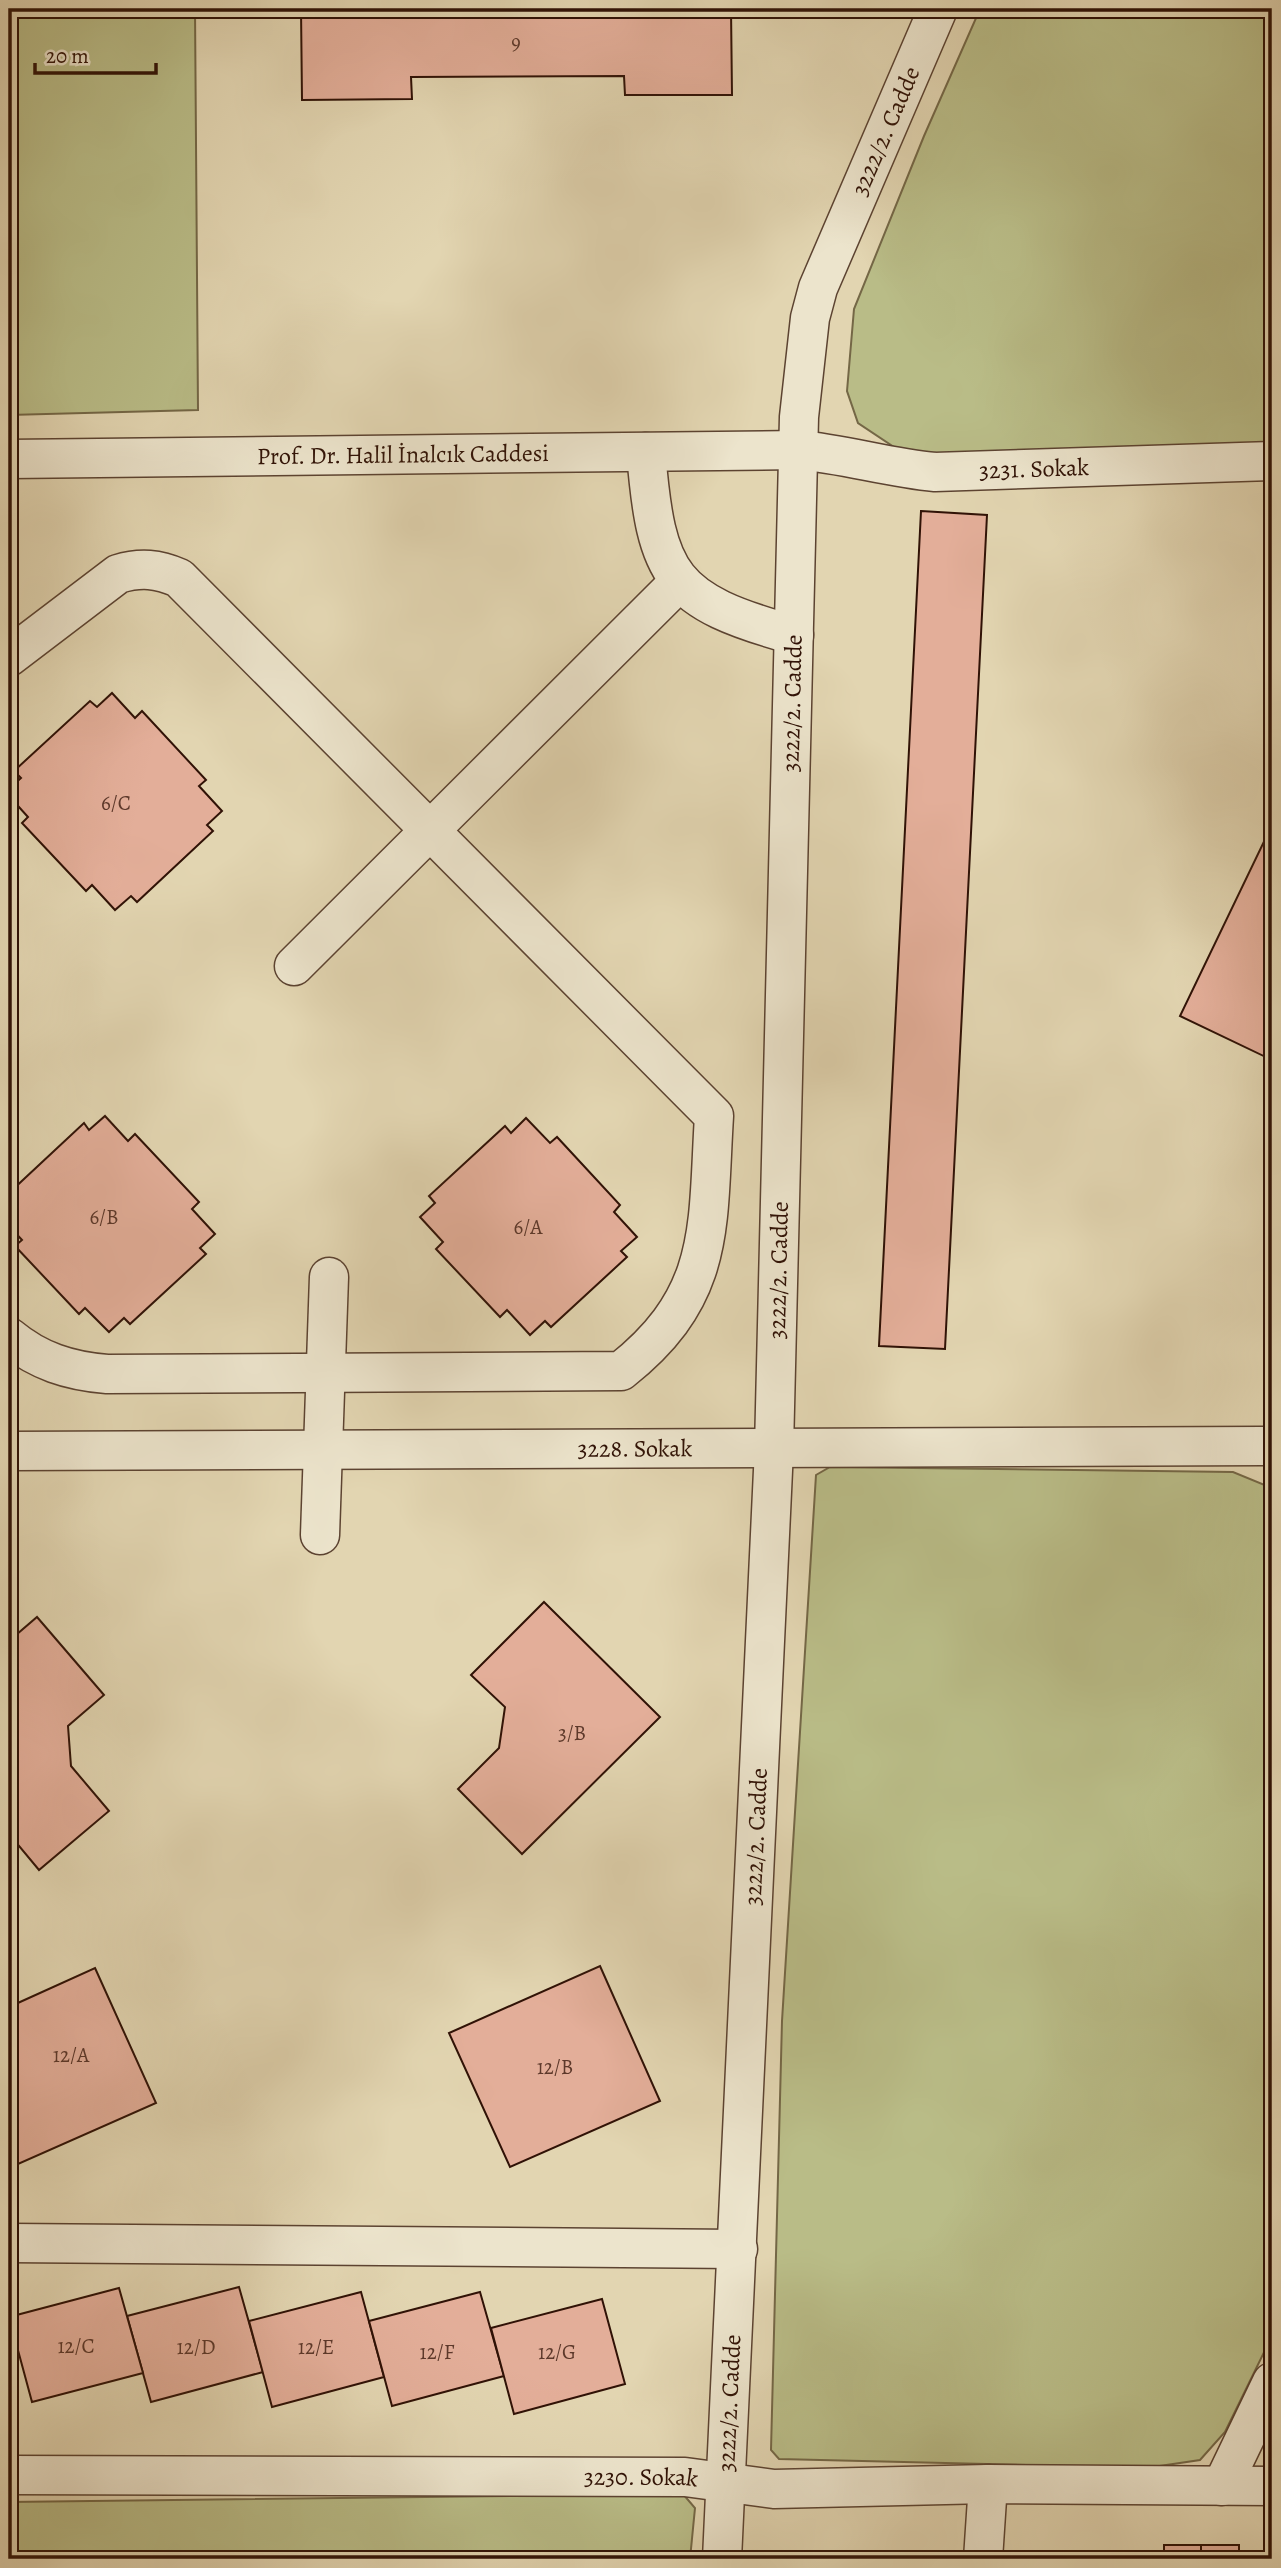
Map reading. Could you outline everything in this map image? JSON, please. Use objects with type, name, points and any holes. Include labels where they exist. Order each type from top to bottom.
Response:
[{"type":"street","name":"3222/2. Cadde","points":[[722,2559],[774,1449],[798,450],[806,350],[810,318],[818,288],[938,9]]},
{"type":"street","name":"Prof. Dr. Halil İnalcık Caddesi","points":[[9,459],[798,450]]},
{"type":"street","name":"3231. Sokak","points":[[798,450],[858,458],[907,470],[935,472],[1272,461]]},
{"type":"street","points":[[646,452],[654,524],[664,556],[679,582],[702,601],[728,614],[794,635]]},
{"type":"street","points":[[9,657],[118,574],[149,568],[179,578],[715,1116],[706,1244],[696,1277],[681,1308],[661,1335],[621,1371],[107,1374],[78,1371],[50,1363],[24,1349],[9,1337]]},
{"type":"street","points":[[294,965],[679,582]]},
{"type":"street","points":[[320,1535],[329,1278]]},
{"type":"street","name":"3228. Sokak","points":[[9,1451],[774,1449],[1269,1444]]},
{"type":"street","points":[[9,2243],[738,2249]]},
{"type":"street","points":[[1222,2486],[1272,2382]]},
{"type":"street","name":"3230. Sokak","points":[[9,2475],[671,2477],[774,2489],[988,2484],[1272,2486]]},
{"type":"street","points":[[983,2559],[988,2484]]},
{"type":"green space","points":[[9,9],[195,9],[198,410],[9,415]]},
{"type":"green space","points":[[980,9],[1272,9],[1272,449],[909,457],[858,423],[847,391],[854,309],[924,136]]},
{"type":"green space","points":[[830,1467],[1233,1472],[1272,1488],[1272,2336],[1225,2432],[1200,2460],[1146,2468],[779,2459],[771,2450],[782,2021],[816,1475]]},
{"type":"green space","points":[[683,2494],[695,2508],[690,2559],[9,2559],[9,2502]]},
{"type":"building","points":[[301,9],[731,9],[732,95],[625,95],[624,76],[411,77],[412,99],[302,100]]},
{"type":"building","points":[[921,511],[987,515],[945,1349],[879,1346]]},
{"type":"building","points":[[112,693],[135,718],[142,711],[206,780],[199,786],[222,811],[207,825],[213,831],[137,902],[131,896],[115,910],[92,885],[86,891],[22,823],[28,817],[9,796],[9,789],[21,778],[14,771],[90,701],[97,707]]},
{"type":"building","points":[[1272,825],[1272,1060],[1180,1016]]},
{"type":"building","points":[[105,1116],[128,1141],[135,1134],[199,1202],[192,1209],[215,1234],[200,1248],[206,1254],[130,1324],[124,1318],[109,1332],[85,1308],[79,1314],[15,1246],[22,1240],[9,1226],[9,1205],[13,1200],[9,1193],[84,1123],[89,1130]]},
{"type":"building","points":[[526,1118],[550,1143],[557,1137],[620,1205],[614,1212],[637,1237],[621,1251],[627,1257],[551,1327],[545,1321],[530,1335],[507,1310],[500,1317],[436,1249],[443,1242],[420,1217],[435,1203],[429,1196],[505,1126],[511,1133]]},
{"type":"building","points":[[544,1602],[660,1717],[522,1854],[458,1789],[499,1748],[505,1707],[471,1675]]},
{"type":"building","points":[[37,1617],[104,1695],[68,1726],[71,1766],[109,1811],[39,1870],[9,1834],[9,1641]]},
{"type":"building","points":[[600,1966],[660,2101],[510,2167],[449,2033]]},
{"type":"building","points":[[95,1968],[156,2103],[9,2168],[9,2007]]},
{"type":"building","points":[[239,2287],[263,2372],[151,2402],[127,2316]]},
{"type":"building","points":[[119,2288],[143,2373],[32,2402],[9,2317]]},
{"type":"building","points":[[361,2292],[384,2377],[272,2407],[249,2321]]},
{"type":"building","points":[[480,2292],[504,2376],[392,2406],[369,2321]]},
{"type":"building","points":[[602,2299],[625,2384],[514,2414],[491,2328]]},
{"type":"building","points":[[1164,2545],[1201,2545],[1201,2559],[1164,2559]]},
{"type":"building","points":[[1201,2545],[1239,2545],[1239,2559],[1201,2559]]}]
